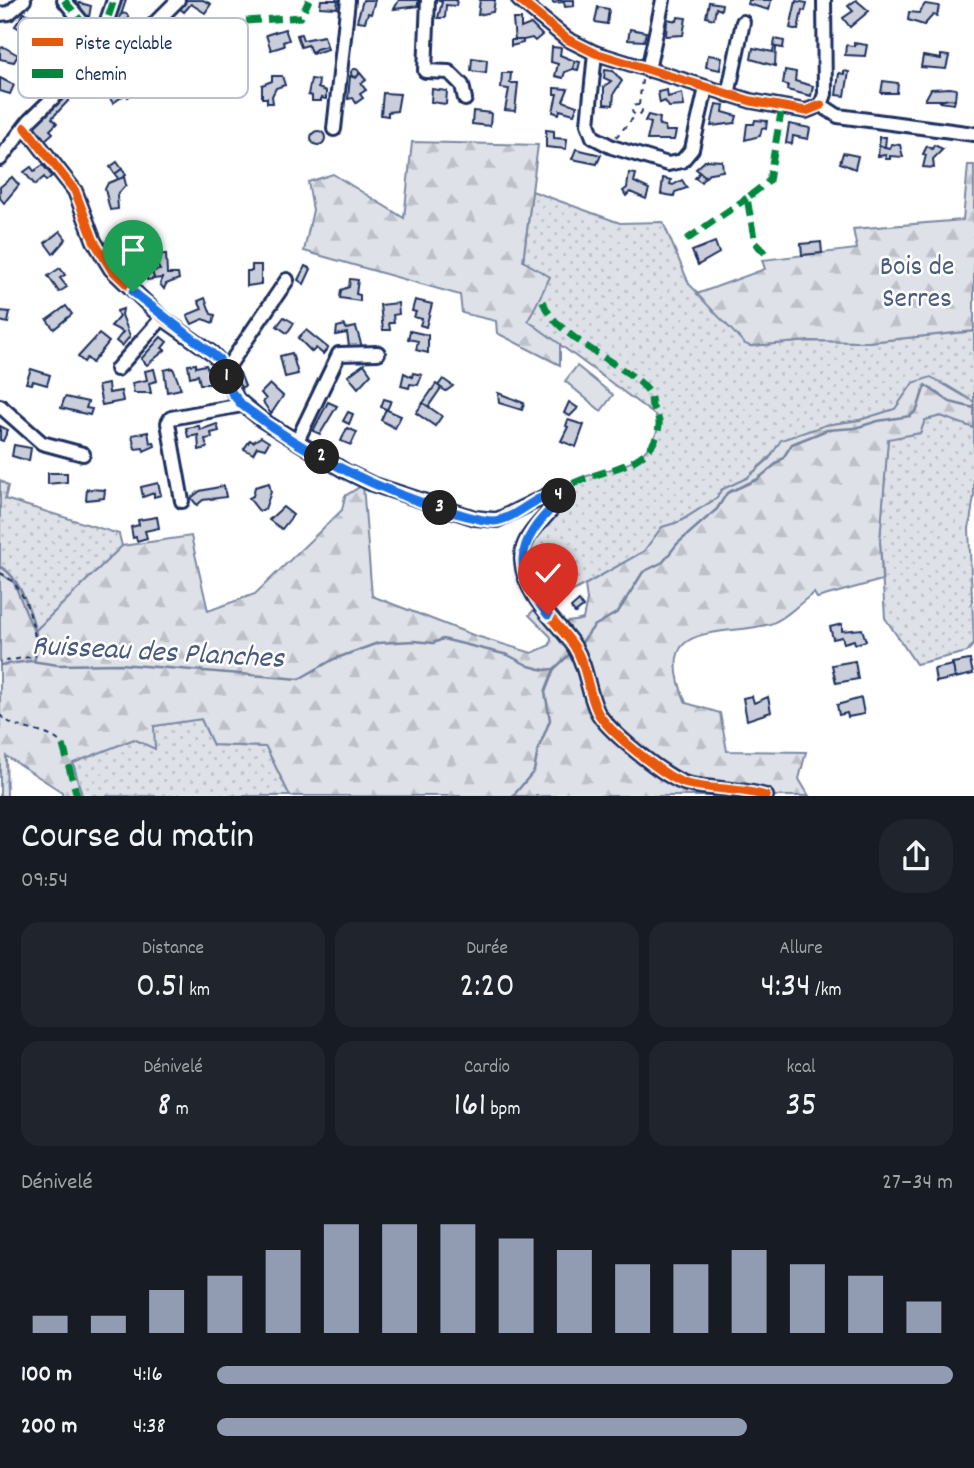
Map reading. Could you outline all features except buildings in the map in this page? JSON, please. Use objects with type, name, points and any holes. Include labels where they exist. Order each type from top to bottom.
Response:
[{"type":"street","points":[[0,14],[9,13],[24,0]]},
{"type":"street","points":[[64,0],[79,18]]},
{"type":"street","points":[[108,18],[114,0]]},
{"type":"street","points":[[160,18],[178,0]]},
{"type":"street","points":[[334,129],[348,0]]},
{"type":"street","points":[[428,0],[425,71],[449,72],[462,85],[465,99]]},
{"type":"street","points":[[519,0],[567,39],[595,53],[647,72],[729,95],[806,111],[821,105],[825,94],[824,0]]},
{"type":"street","points":[[647,72],[663,0]]},
{"type":"street","points":[[729,95],[743,22]]},
{"type":"street","points":[[595,53],[588,124],[593,136],[612,148],[668,163],[682,160],[692,149],[706,88]]},
{"type":"street","points":[[0,159],[25,127],[54,98]]},
{"type":"street","points":[[821,105],[838,116],[974,134]]},
{"type":"street","points":[[25,127],[75,191],[94,241],[111,269],[162,318],[212,353],[225,372],[232,393],[242,405],[297,441],[372,484],[483,520],[504,518],[548,495],[557,494],[557,503],[529,534],[522,560],[526,580],[575,649],[597,711],[606,726],[627,745],[684,783],[766,796]]},
{"type":"street","points":[[225,372],[287,280]]},
{"type":"street","points":[[117,369],[162,318]]},
{"type":"street","points":[[297,441],[339,354],[378,353]]},
{"type":"street","points":[[182,501],[168,424],[171,418],[242,405]]},
{"type":"street","points":[[0,406],[42,443],[83,454]]},
{"type":"path","points":[[612,148],[618,132],[642,112],[639,105],[642,92],[640,83],[647,72]]},
{"type":"path","points":[[636,115],[632,109],[639,105]]},
{"type":"path","points":[[0,573],[9,577],[16,587],[32,624],[36,649],[35,656],[0,662]]},
{"type":"path","points":[[0,715],[15,725],[57,739],[63,745]]},
{"type":"green space","points":[[412,142],[538,145],[523,261],[550,277],[528,321],[560,344],[560,365],[497,333],[496,321],[462,313],[460,295],[304,251],[313,210],[308,182],[333,174],[404,218]]},
{"type":"green space","name":"Bois de Serres","points":[[968,165],[974,165],[974,331],[868,342],[810,341],[750,346],[697,294],[765,269],[762,260],[857,249],[853,229],[963,220]]},
{"type":"green space","points":[[532,191],[620,223],[663,222],[689,284],[750,346],[810,341],[868,342],[974,331],[974,402],[946,385],[913,383],[895,409],[860,420],[826,425],[775,452],[747,478],[721,490],[717,498],[679,522],[662,527],[644,551],[559,599],[541,606],[522,560],[556,495],[576,481],[631,462],[653,441],[660,422],[656,416],[528,321],[523,262]]},
{"type":"green space","points":[[577,366],[613,395],[601,411],[565,381]]},
{"type":"green space","points":[[931,377],[974,402],[974,428],[941,416],[925,420],[920,433],[888,439],[880,541],[882,580],[817,598],[814,593],[770,624],[695,637],[683,645],[677,657],[677,676],[686,703],[720,713],[727,751],[806,752],[799,779],[809,796],[290,796],[266,747],[213,745],[201,719],[154,726],[155,749],[134,739],[73,763],[82,796],[62,796],[62,792],[6,756],[7,796],[0,796],[0,573],[14,583],[34,632],[122,546],[191,536],[208,611],[255,594],[342,510],[345,496],[363,485],[372,596],[473,635],[532,653],[550,645],[551,637],[529,615],[535,609],[558,621],[583,619],[587,600],[585,585],[644,551],[662,527],[679,522],[717,498],[721,490],[747,478],[769,459],[781,440],[826,425],[860,420],[895,409],[913,383]]},
{"type":"green space","points":[[941,416],[974,428],[974,496],[969,529],[974,644],[967,652],[916,664],[885,618],[880,541],[888,438],[920,433],[925,420]]},
{"type":"green space","points":[[0,480],[8,486],[5,499],[119,534],[122,546],[34,632],[14,583],[0,573]]},
{"type":"green space","points":[[201,719],[213,745],[266,747],[290,796],[82,796],[73,763],[134,739],[154,748],[154,726]]},
{"type":"waterway","name":"Ruisseau des Planches","points":[[580,645],[594,626],[618,612],[643,572],[663,562],[677,544],[717,509],[727,493],[758,479],[783,458],[792,444],[827,430],[855,428],[910,416],[917,410],[925,385],[950,402],[974,408]]},
{"type":"waterway","points":[[0,567],[13,578],[33,621],[37,640],[34,662]]},
{"type":"waterway","name":"Ruisseau des Planches","points":[[0,665],[31,661],[58,665],[120,664],[299,679],[334,659],[378,643],[433,643],[443,639],[508,655],[544,670],[554,669],[572,652]]},
{"type":"waterway","points":[[513,796],[534,771],[538,750],[550,720],[545,692],[554,669]]},
{"type":"marked path","points":[[64,0],[79,18]]},
{"type":"marked path","points":[[108,18],[114,0]]},
{"type":"marked path","points":[[248,21],[301,17],[309,0]]},
{"type":"marked path","points":[[765,253],[755,243],[747,198],[769,181],[782,107]]},
{"type":"marked path","points":[[686,240],[747,198]]},
{"type":"marked path","points":[[543,301],[550,315],[563,329],[644,386],[651,396],[659,422],[654,441],[645,453],[632,462],[569,485],[557,494]]},
{"type":"marked path","points":[[63,745],[77,796]]},
{"type":"cycle path","points":[[519,0],[567,39],[595,53],[751,101],[806,111],[821,105]]},
{"type":"cycle path","points":[[25,127],[75,191],[94,241],[111,269],[162,318],[212,353],[222,364],[237,399],[262,420],[345,471],[372,484],[475,518],[497,520],[548,495],[558,494],[553,507],[527,540],[522,561],[524,574],[535,597],[574,646],[597,711],[612,730],[638,753],[678,780],[697,786],[766,796]]},
{"type":"route","points":[[133,292],[162,318],[219,359],[232,393],[242,405],[345,471],[372,484],[438,508],[491,521],[504,518],[548,495],[557,494],[557,503],[529,534],[522,554],[526,580],[548,615]]}]
